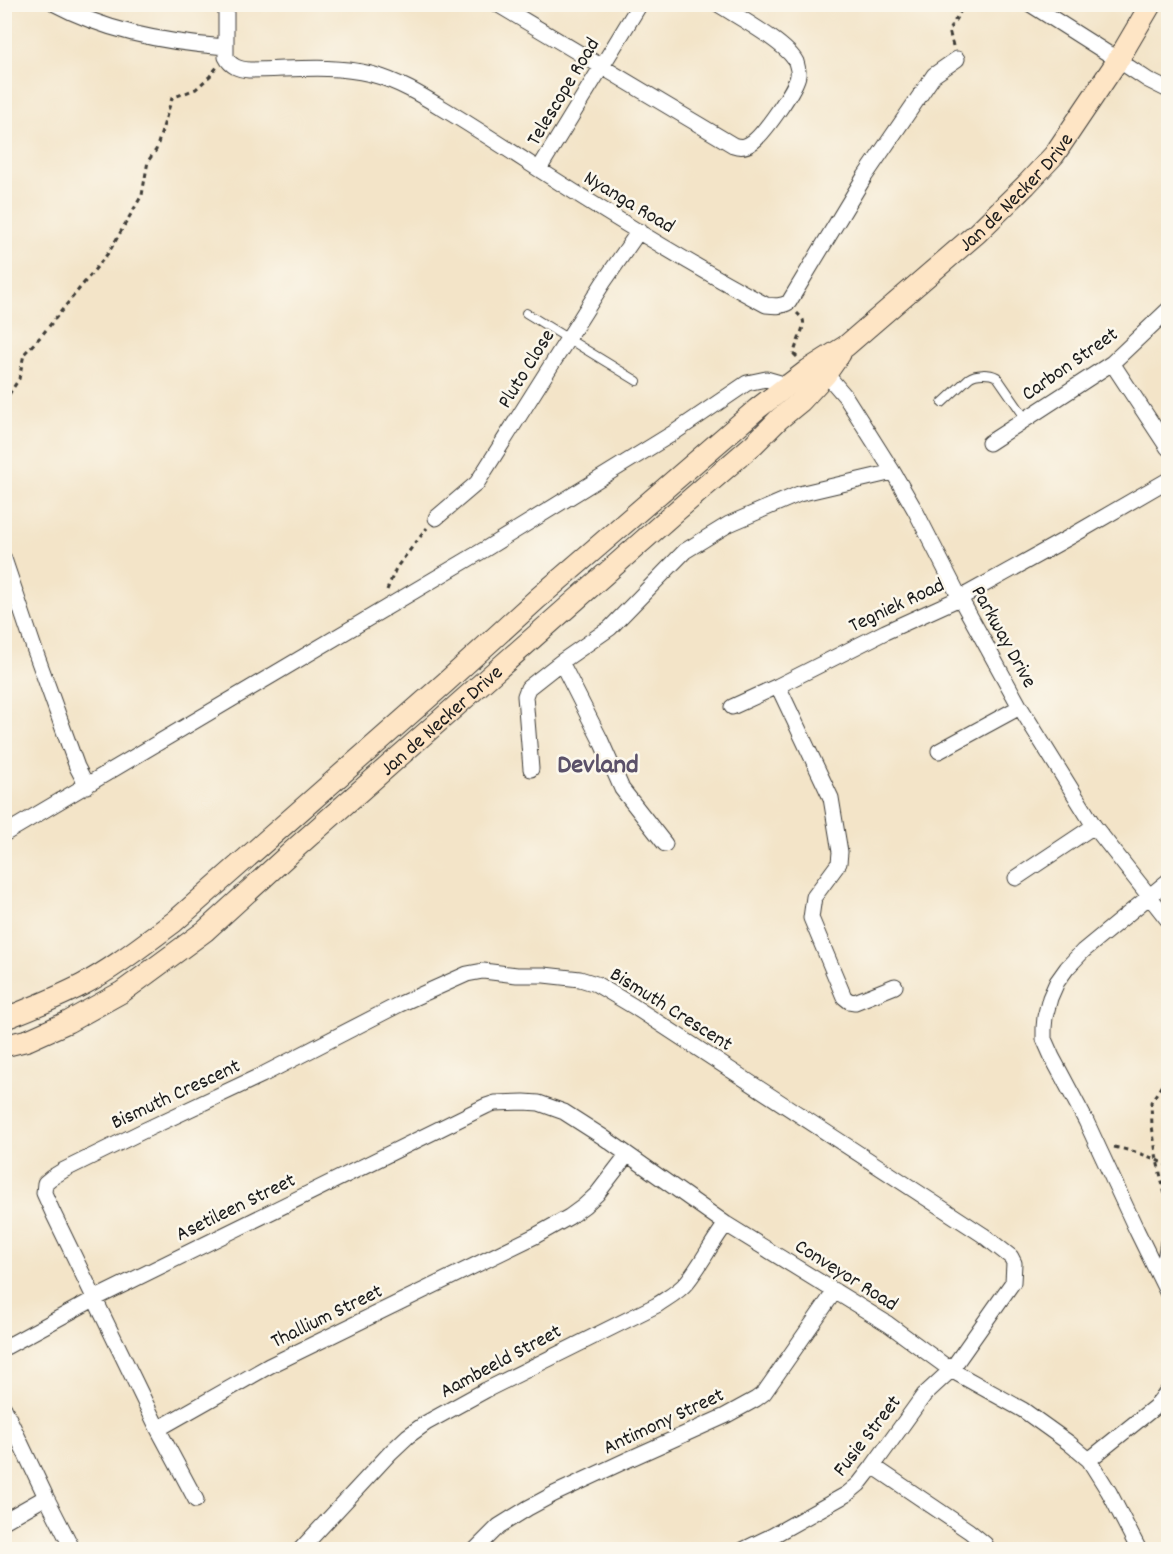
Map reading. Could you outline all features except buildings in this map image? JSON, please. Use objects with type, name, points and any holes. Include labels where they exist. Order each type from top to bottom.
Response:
[{"type":"main road","name":"Jan de Necker Drive","points":[[4,1018],[52,1000],[83,984],[144,945],[174,922],[537,599],[757,409],[787,385],[817,370],[977,233],[1054,155],[1118,60],[1151,4]]},
{"type":"main road","name":"Jan de Necker Drive","points":[[4,1046],[28,1040],[68,1022],[122,992],[205,931],[801,401],[817,370]]},
{"type":"street","points":[[55,4],[81,17],[150,39],[226,52],[226,4]]},
{"type":"street","points":[[497,4],[733,145],[742,146],[759,137],[791,91],[797,79],[798,68],[786,50],[718,4]]},
{"type":"street","name":"Telescope Road","points":[[539,169],[640,4]]},
{"type":"street","points":[[1030,4],[1149,81],[1168,90]]},
{"type":"street","name":"Nyanga Road","points":[[226,52],[230,63],[241,69],[349,70],[372,74],[395,82],[467,123],[709,273],[766,304],[779,306],[789,302]]},
{"type":"street","points":[[789,302],[865,176],[934,75],[957,59]]},
{"type":"street","name":"Pluto Close","points":[[436,518],[477,483],[603,282],[639,231]]},
{"type":"street","name":"Carbon Street","points":[[989,443],[1113,363],[1168,310]]},
{"type":"street","points":[[1113,363],[1168,448]]},
{"type":"street","name":"Parkway Drive","points":[[817,370],[845,396],[893,472],[1020,707],[1095,826],[1168,920]]},
{"type":"street","points":[[4,834],[487,548],[665,438],[747,383],[766,378],[787,385]]},
{"type":"street","points":[[531,770],[525,696],[528,688],[610,628],[685,551],[729,524],[799,494],[893,472]]},
{"type":"street","name":"Tegniek Road","points":[[732,707],[894,627],[960,598],[1168,480]]},
{"type":"street","points":[[4,559],[57,713],[77,767],[87,786]]},
{"type":"street","points":[[561,662],[600,739],[622,789],[665,844]]},
{"type":"street","points":[[778,686],[831,798],[840,852],[839,863],[814,897],[811,918],[844,997],[855,1002],[895,987]]},
{"type":"street","points":[[939,751],[1020,707]]},
{"type":"street","points":[[1016,878],[1095,826]]},
{"type":"street","points":[[1165,1286],[1137,1232],[1097,1143],[1044,1039],[1046,1008],[1057,982],[1067,968],[1092,944],[1168,881]]},
{"type":"street","name":"Bismuth Crescent","points":[[94,1299],[45,1196],[45,1184],[51,1178],[262,1075],[398,1005],[467,974],[483,971],[559,976],[596,984],[633,1006],[983,1235],[1011,1257],[1014,1263],[1013,1282],[951,1370]]},
{"type":"street","name":"Conveyor Road","points":[[486,1106],[495,1103],[524,1102],[564,1112],[726,1224],[888,1324],[951,1370],[1023,1410],[1089,1460],[1109,1492],[1139,1550]]},
{"type":"street","name":"Asetileen Street","points":[[4,1348],[94,1299],[486,1106]]},
{"type":"street","name":"Thallium Street","points":[[158,1429],[269,1366],[535,1236],[569,1217],[597,1194],[627,1155]]},
{"type":"street","name":"Aambeeld Street","points":[[300,1550],[408,1436],[426,1423],[486,1390],[657,1305],[687,1282],[726,1224]]},
{"type":"street","points":[[1165,1286],[1168,1242]]},
{"type":"street","name":"Antimony Street","points":[[475,1550],[499,1526],[545,1499],[725,1416],[756,1399],[764,1393],[835,1291]]},
{"type":"street","points":[[94,1299],[196,1500]]},
{"type":"street","name":"Fusie Street","points":[[743,1550],[847,1494],[859,1484],[924,1395],[951,1370]]},
{"type":"street","points":[[1089,1460],[1155,1407],[1168,1391]]},
{"type":"street","points":[[4,1408],[73,1550]]},
{"type":"street","points":[[873,1466],[969,1531],[988,1550]]},
{"type":"street","points":[[4,1521],[46,1497]]},
{"type":"lane","points":[[526,313],[637,381]]},
{"type":"lane","points":[[942,403],[973,375],[991,375],[997,377],[1026,419]]},
{"type":"path","points":[[957,59],[949,30],[965,4]]},
{"type":"path","points":[[4,402],[19,379],[24,354],[110,252],[142,195],[148,161],[156,150],[172,98],[196,89],[210,76],[226,52]]},
{"type":"path","points":[[789,302],[803,320],[804,325],[795,345],[794,354],[817,370]]},
{"type":"path","points":[[381,611],[387,587],[396,568],[419,536],[436,518]]},
{"type":"path","points":[[1168,1069],[1164,1082],[1151,1102],[1152,1126],[1168,1208]]},
{"type":"path","points":[[1097,1143],[1133,1150],[1168,1166]]},
{"type":"district","name":"Devland","points":[[598,763]]}]
